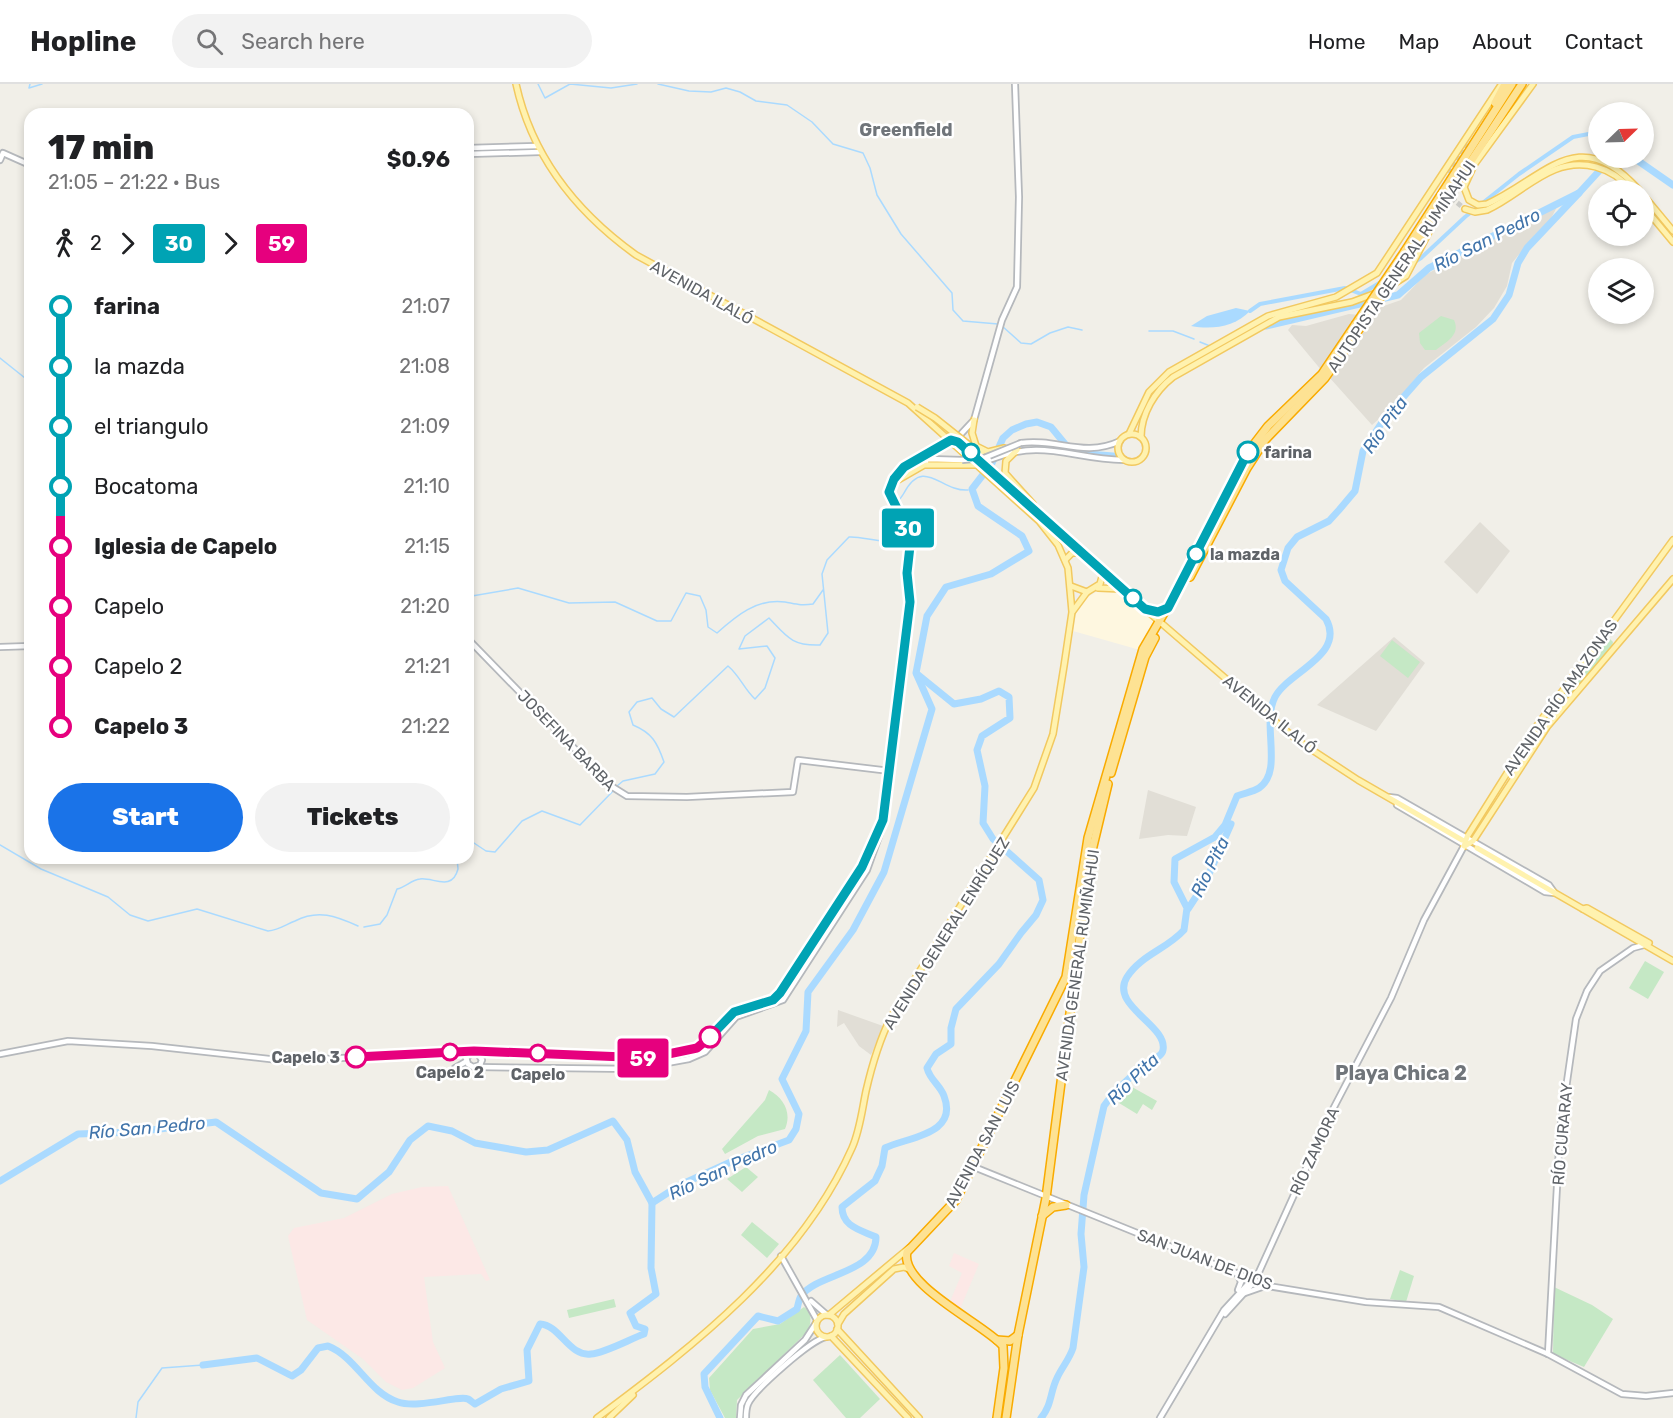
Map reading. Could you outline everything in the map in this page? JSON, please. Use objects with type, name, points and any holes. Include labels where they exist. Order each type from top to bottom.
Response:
[{"type":"highway","points":[[1478,135],[1504,84]]},
{"type":"highway","name":"AUTOPISTA GENERAL RUMIÑAHUI","points":[[1407,253],[1478,135],[1512,84]]},
{"type":"highway","name":"AUTOPISTA GENERAL RUMIÑAHUI","points":[[1245,465],[1270,434],[1335,367],[1358,327],[1522,84]]},
{"type":"highway","name":"AUTOPISTA GENERAL RUMIÑAHUI","points":[[1245,465],[1264,431],[1322,374],[1358,327]]},
{"type":"highway","name":"AVENIDA GENERAL RUMIÑAHUI","points":[[1069,967],[1088,838],[1142,653],[1162,622],[1245,465]]},
{"type":"highway","name":"AVENIDA GENERAL RUMIÑAHUI","points":[[1006,1418],[1018,1335],[1046,1198],[1090,859],[1110,775],[1145,657],[1245,465]]},
{"type":"highway","points":[[1147,610],[1158,612],[1168,608]]},
{"type":"highway","name":"AVENIDA SAN LUIS","points":[[910,1247],[950,1208],[974,1167],[1069,967]]},
{"type":"highway","points":[[1042,1216],[1053,1208],[1068,1206]]},
{"type":"highway","points":[[910,1247],[907,1262],[912,1270],[950,1309],[1003,1346],[1005,1359],[997,1418]]},
{"type":"highway","points":[[997,1340],[1006,1341],[1018,1335]]},
{"type":"main road","name":"AVENIDA ILALÓ","points":[[516,84],[539,149],[579,207],[603,230],[636,255],[908,403],[1080,553]]},
{"type":"main road","points":[[1129,434],[1141,437],[1146,444],[1144,456],[1137,461],[1124,460],[1119,453],[1120,441],[1129,434],[1149,392],[1169,372],[1268,316],[1344,293],[1381,269],[1477,121],[1504,84]]},
{"type":"main road","points":[[1533,84],[1466,180],[1465,195],[1479,204],[1494,201],[1556,162],[1573,158],[1588,162]]},
{"type":"main road","points":[[1465,209],[1475,212],[1491,209],[1550,171],[1567,165],[1588,162]]},
{"type":"main road","points":[[1604,168],[1625,180]]},
{"type":"main road","points":[[1614,172],[1622,180]]},
{"type":"main road","points":[[1141,437],[1143,420],[1152,401],[1161,387],[1173,377],[1279,318],[1352,302],[1395,285],[1410,269],[1444,202]]},
{"type":"main road","points":[[1654,208],[1673,231]]},
{"type":"main road","points":[[1654,219],[1673,242]]},
{"type":"main road","points":[[908,403],[936,418],[976,451],[992,455]]},
{"type":"main road","points":[[974,420],[972,438],[981,450],[992,452],[1021,443]]},
{"type":"main road","points":[[1017,450],[1008,457],[1005,465],[1007,476],[1051,526]]},
{"type":"main road","points":[[898,480],[924,465],[981,466]]},
{"type":"main road","name":"AVENIDA ILALÓ","points":[[996,478],[1039,521],[1058,545],[1065,560]]},
{"type":"main road","name":"AVENIDA RÍO AMAZONAS","points":[[1464,841],[1536,727],[1673,540]]},
{"type":"main road","points":[[1072,612],[1079,599],[1096,588],[1102,581],[1103,573],[1080,553],[1072,553],[1065,560],[1071,586],[1088,592]]},
{"type":"main road","name":"AVENIDA ILALÓ","points":[[1103,573],[1272,719],[1327,760],[1464,841]]},
{"type":"main road","name":"AVENIDA RÍO AMAZONAS","points":[[1464,841],[1473,841],[1547,726],[1673,579]]},
{"type":"main road","name":"AVENIDA GENERAL ENRÍQUEZ","points":[[609,1418],[636,1391],[728,1312],[781,1256],[822,1202],[851,1149],[878,1046],[891,1017],[1034,789],[1047,755],[1055,724],[1072,612],[1071,586]]},
{"type":"main road","points":[[1096,588],[1122,589]]},
{"type":"main road","points":[[1477,848],[1583,909],[1585,913],[1673,959]]},
{"type":"main road","points":[[1583,909],[1587,908],[1673,959]]},
{"type":"main road","name":"AVENIDA SAN LUIS","points":[[817,1322],[910,1247]]},
{"type":"main road","points":[[829,1336],[844,1314],[894,1269],[904,1267],[912,1270]]},
{"type":"main road","points":[[828,1315],[861,1362],[908,1418]]},
{"type":"main road","points":[[817,1322],[818,1332],[829,1336],[861,1362],[919,1418]]},
{"type":"main road","name":"AVENIDA GENERAL ENRÍQUEZ","points":[[597,1418],[636,1391]]},
{"type":"street","points":[[455,1051],[470,1066],[651,1067],[700,1055],[738,1016],[778,1000],[862,867],[883,820],[910,602],[907,573],[912,542],[906,523],[890,498],[897,474],[951,440],[974,420],[1002,320],[1017,287],[1019,186],[1015,84]]},
{"type":"street","points":[[474,148],[539,149]]},
{"type":"street","points":[[511,148],[512,154]]},
{"type":"street","points":[[474,154],[512,154],[539,149]]},
{"type":"street","points":[[0,160],[3,153],[24,162]]},
{"type":"street","points":[[890,498],[898,480],[912,468],[929,461],[972,460],[992,455],[1021,443],[1041,442],[1093,449],[1120,441]]},
{"type":"street","points":[[918,461],[979,462],[1017,450],[1041,449],[1124,460]]},
{"type":"street","name":"JOSEFINA BARBA","points":[[474,645],[617,792],[627,796],[687,797],[793,792],[798,760],[890,771]]},
{"type":"street","points":[[0,647],[24,646]]},
{"type":"street","points":[[1464,841],[1545,892],[1556,894]]},
{"type":"street","name":"RÍO ZAMORA","points":[[1219,1321],[1259,1272],[1269,1253],[1332,1111],[1391,998],[1424,920],[1464,841]]},
{"type":"street","points":[[1473,841],[1549,885],[1556,894]]},
{"type":"street","name":"RÍO CURARAY","points":[[1548,1354],[1560,1130],[1576,1019],[1587,992],[1600,971],[1633,948],[1644,945]]},
{"type":"street","points":[[0,1054],[68,1041],[152,1046],[275,1060],[455,1051],[604,1054],[634,1058],[658,1056],[700,1046],[734,1012],[778,1000]]},
{"type":"street","points":[[455,1068],[466,1061],[467,1055],[475,1051]]},
{"type":"street","points":[[475,1051],[482,1057],[477,1066]]},
{"type":"street","name":"SAN JUAN DE DIOS","points":[[974,1167],[1268,1286],[1328,1298],[1439,1307],[1548,1354],[1622,1394],[1646,1396],[1673,1393]]},
{"type":"street","points":[[1239,1299],[1254,1289],[1268,1286],[1261,1275],[1269,1253]]},
{"type":"street","points":[[746,1418],[746,1410],[752,1398],[810,1335],[817,1322],[806,1296],[781,1256]]},
{"type":"street","points":[[1246,1277],[1259,1272]]},
{"type":"street","points":[[1232,1300],[1241,1282],[1237,1273]]},
{"type":"street","name":"RÍO ZAMORA","points":[[1160,1418],[1232,1300],[1253,1280]]},
{"type":"street","points":[[806,1296],[828,1315]]},
{"type":"street","points":[[740,1418],[741,1405],[746,1395],[814,1341],[829,1336]]},
{"type":"shaded area","points":[[1555,204],[1558,205],[1548,224],[1535,235],[1512,263],[1507,286],[1494,308],[1476,327],[1424,368],[1389,410],[1372,425],[1329,377],[1378,308],[1401,300],[1425,275]]},
{"type":"shaded area","points":[[1349,314],[1360,315],[1322,371],[1288,330],[1292,325],[1306,326]]},
{"type":"shaded area","points":[[1480,522],[1510,551],[1477,594],[1444,562]]},
{"type":"shaded area","points":[[1114,590],[1156,622],[1140,650],[1073,631],[1077,609],[1086,598],[1096,592]]},
{"type":"shaded area","points":[[1394,637],[1425,663],[1376,731],[1317,705]]},
{"type":"shaded area","points":[[1148,790],[1196,807],[1187,836],[1168,835],[1139,839]]},
{"type":"shaded area","points":[[838,1010],[883,1026],[871,1055],[859,1046],[844,1023],[837,1027]]},
{"type":"shaded area","points":[[448,1186],[490,1280],[486,1281],[481,1274],[424,1277],[433,1342],[445,1368],[413,1388],[402,1390],[386,1382],[363,1359],[307,1320],[288,1236],[294,1228],[344,1218],[392,1194],[422,1187]]},
{"type":"shaded area","points":[[954,1253],[979,1264],[960,1309],[949,1304],[962,1273],[949,1266]]},
{"type":"green space","points":[[1441,316],[1454,320],[1456,330],[1448,341],[1436,350],[1425,350],[1420,343],[1419,333]]},
{"type":"green space","points":[[1610,639],[1613,642],[1612,647],[1547,724],[1543,721],[1604,640]]},
{"type":"green space","points":[[1392,640],[1420,662],[1408,678],[1380,656]]},
{"type":"green space","points":[[1645,961],[1664,972],[1648,999],[1629,988]]},
{"type":"green space","points":[[1132,1087],[1157,1101],[1152,1110],[1143,1104],[1137,1114],[1119,1103]]},
{"type":"green space","points":[[769,1090],[779,1097],[785,1106],[788,1117],[785,1129],[758,1136],[725,1154],[722,1149],[765,1100]]},
{"type":"green space","points":[[746,1167],[758,1177],[742,1192],[727,1179]]},
{"type":"green space","points":[[752,1222],[779,1244],[767,1258],[741,1235]]},
{"type":"green space","points":[[1400,1270],[1414,1276],[1406,1302],[1390,1299]]},
{"type":"green space","points":[[1554,1287],[1592,1305],[1613,1319],[1584,1367],[1553,1354]]},
{"type":"green space","points":[[614,1299],[616,1307],[569,1318],[567,1310]]},
{"type":"green space","points":[[804,1307],[810,1315],[808,1331],[737,1400],[736,1418],[725,1418],[710,1390],[709,1378],[753,1329],[780,1324]]},
{"type":"green space","points":[[840,1355],[880,1399],[860,1418],[846,1418],[813,1380]]},
{"type":"water","points":[[1236,308],[1250,311],[1237,321],[1223,326],[1207,328],[1191,326],[1207,316]]},
{"type":"waterway","points":[[30,84],[29,88],[42,84]]},
{"type":"waterway","points":[[538,84],[545,98],[570,84],[611,88],[637,84]]},
{"type":"waterway","points":[[658,84],[689,91],[711,92],[726,88],[740,92],[756,101],[787,105],[812,122],[833,144],[863,153],[870,168],[877,195],[901,234],[952,293],[953,310],[963,321],[998,324]]},
{"type":"waterway","points":[[1400,271],[1421,258],[1465,217],[1519,174],[1573,137],[1588,134]]},
{"type":"waterway","name":"Río San Pedro","points":[[1266,326],[1398,295],[1429,268],[1579,193],[1602,168]]},
{"type":"waterway","name":"Río San Pedro","points":[[1648,168],[1673,185]]},
{"type":"waterway","name":"Río Pita","points":[[1041,1418],[1047,1408],[1057,1378],[1073,1348],[1084,1267],[1081,1234],[1084,1195],[1104,1106],[1113,1094],[1163,1050],[1162,1041],[1157,1032],[1126,997],[1124,987],[1127,977],[1139,963],[1184,930],[1187,908],[1174,882],[1175,859],[1215,837],[1225,825],[1237,796],[1259,788],[1266,780],[1270,770],[1270,720],[1275,697],[1291,679],[1322,653],[1328,643],[1330,632],[1326,619],[1285,581],[1281,570],[1288,548],[1297,537],[1329,521],[1355,491],[1363,451],[1385,418],[1421,377],[1493,319],[1509,295],[1518,263],[1527,248],[1579,193]]},
{"type":"waterway","points":[[1250,311],[1260,304],[1345,288],[1361,294],[1381,282]]},
{"type":"waterway","points":[[1002,326],[1021,343],[1031,344],[1050,333],[1068,327],[1082,330]]},
{"type":"waterway","points":[[1149,331],[1173,331],[1194,339]]},
{"type":"waterway","points":[[1200,342],[1210,346]]},
{"type":"waterway","points":[[0,358],[24,377]]},
{"type":"waterway","name":"Río San Pedro","points":[[0,1181],[78,1134],[135,1132],[216,1122],[321,1193],[357,1199],[389,1172],[410,1140],[428,1126],[452,1131],[475,1143],[526,1152],[548,1150],[613,1121],[627,1140],[635,1172],[652,1203],[680,1185],[733,1161],[789,1140],[796,1129],[799,1114],[782,1079],[806,1031],[808,992],[853,930],[884,872],[932,709],[916,673],[927,616],[946,587],[991,574],[1029,551],[1022,536],[978,506],[972,489],[992,463],[1003,438],[1012,430],[1026,424],[1037,422],[1051,427],[1070,450],[1113,456]]},
{"type":"waterway","points":[[617,786],[623,781],[655,774],[664,762],[653,739],[645,731],[633,725],[629,712],[637,702],[652,698],[661,709],[674,717],[728,666],[755,699],[765,688],[775,658],[767,646],[739,649],[745,636],[769,618],[796,642],[820,645],[828,633],[822,574],[827,560],[849,537],[894,540],[893,509],[911,482],[919,477],[926,476],[949,486],[968,490]]},
{"type":"waterway","points":[[474,596],[518,588],[569,603],[615,602],[657,621],[671,621],[686,593],[700,596],[706,610],[708,627],[717,633],[739,615],[756,606],[775,601],[802,605],[813,604],[823,590]]},
{"type":"waterway","points":[[720,1418],[705,1387],[704,1374],[758,1316],[778,1321],[797,1309],[801,1296],[809,1288],[867,1259],[876,1237],[849,1223],[845,1219],[842,1207],[875,1181],[882,1166],[885,1148],[928,1133],[938,1127],[944,1119],[947,1109],[944,1096],[927,1068],[936,1054],[951,1044],[951,1028],[956,1009],[999,964],[1036,915],[1043,900],[1039,880],[993,839],[983,823],[985,786],[977,750],[982,736],[1010,718],[1009,697],[999,691],[981,699],[954,704],[917,674]]},
{"type":"waterway","points":[[474,843],[486,851],[495,852],[522,821],[542,811],[580,825],[614,790]]},
{"type":"waterway","name":"Rio Pita","points":[[1188,909],[1205,883],[1231,824]]},
{"type":"waterway","points":[[0,845],[24,859]]},
{"type":"waterway","points":[[32,864],[108,897],[130,915],[148,921],[197,909],[268,931],[311,915],[327,915],[358,926]]},
{"type":"waterway","points":[[364,927],[380,924],[387,915],[397,889],[420,879],[447,882],[455,876],[458,864]]},
{"type":"waterway","points":[[203,1365],[257,1358],[292,1376],[301,1370],[318,1348],[328,1346],[347,1358],[379,1391],[398,1402],[416,1404],[463,1398],[475,1404],[501,1389],[529,1381],[527,1350],[540,1324],[553,1330],[570,1346],[583,1354],[603,1351],[644,1334],[645,1329],[636,1326],[630,1313],[656,1294],[651,1268],[652,1203]]},
{"type":"waterway","points":[[136,1418],[138,1402],[162,1368],[203,1365]]},
{"type":"tunnel","points":[[1450,181],[1449,176],[1467,140]]},
{"type":"tunnel","points":[[1450,190],[1455,201],[1465,209]]},
{"type":"bus line","name":"30","points":[[710,1037],[734,1012],[777,998],[862,867],[883,820],[910,602],[907,573],[912,542],[908,528],[891,501],[889,492],[894,479],[901,471],[951,440],[958,442],[1145,609],[1158,612],[1168,608],[1248,452]]},
{"type":"bus line","name":"59","points":[[356,1057],[474,1051],[604,1054],[649,1058],[697,1048],[710,1037]]},
{"type":"place","name":"farina","points":[[1248,452]]},
{"type":"place","name":"la mazda","points":[[1196,554]]},
{"type":"place","name":"Capelo 2","points":[[450,1052]]},
{"type":"place","name":"Capelo","points":[[538,1053]]},
{"type":"place","name":"Capelo 3","points":[[356,1057]]},
{"type":"district","name":"Greenfield","points":[[906,130]]},
{"type":"district","name":"Playa Chica 2","points":[[1401,1073]]}]
